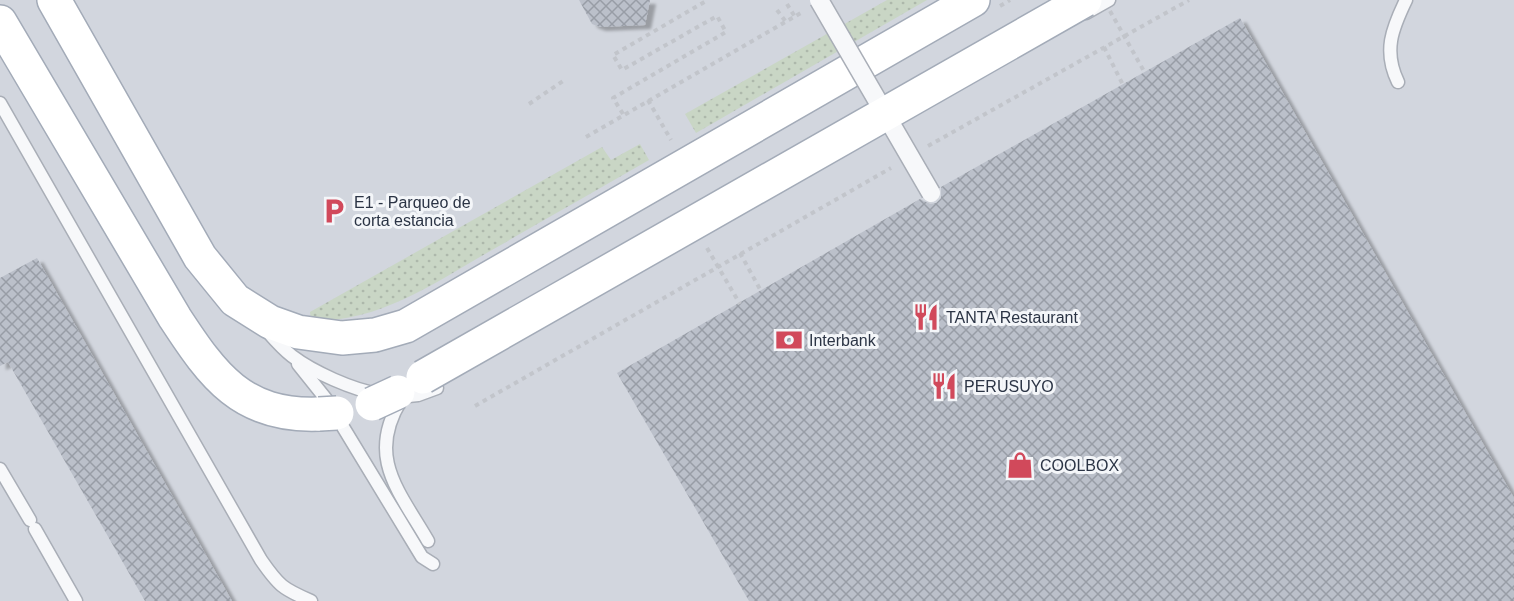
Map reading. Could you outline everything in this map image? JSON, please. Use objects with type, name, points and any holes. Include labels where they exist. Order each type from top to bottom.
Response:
[{"type":"main road","points":[[54,0],[200,257],[235,300],[270,322],[298,332],[342,338],[375,335],[406,326],[973,0]]},
{"type":"main road","points":[[0,22],[201,357],[219,379],[241,397],[269,408],[305,414],[337,413],[372,404],[398,392],[693,224],[1101,3]]},
{"type":"street","points":[[812,6],[931,193]]},
{"type":"lane","points":[[1398,82],[1389,55],[1394,26],[1406,0]]},
{"type":"lane","points":[[976,77],[1101,3]]},
{"type":"lane","points":[[0,103],[261,560],[277,583],[290,593],[311,601]]},
{"type":"lane","points":[[877,134],[907,117]]},
{"type":"lane","points":[[235,300],[291,356],[326,399],[422,557],[433,564]]},
{"type":"lane","points":[[291,356],[340,381],[373,393],[403,398],[418,395],[448,382]]},
{"type":"lane","points":[[403,398],[394,411],[389,428],[385,445],[387,464],[393,481],[428,541]]},
{"type":"lane","points":[[0,469],[76,601]]},
{"type":"path","points":[[623,114],[613,98],[726,32],[717,16],[622,70],[613,55],[708,0]]},
{"type":"path","points":[[925,148],[1190,0]]},
{"type":"path","points":[[1101,3],[1145,73]]},
{"type":"path","points":[[787,4],[795,17]]},
{"type":"path","points":[[586,137],[812,6]]},
{"type":"path","points":[[777,10],[786,22]]},
{"type":"path","points":[[1104,47],[1123,85]]},
{"type":"path","points":[[529,104],[563,81]]},
{"type":"path","points":[[648,100],[673,143]]},
{"type":"path","points":[[475,406],[895,165]]},
{"type":"path","points":[[693,224],[740,304]]},
{"type":"path","points":[[740,253],[761,291]]},
{"type":"shaded area","points":[[0,0],[1514,0],[1514,601],[0,601]]},
{"type":"green space","points":[[887,0],[927,0],[696,133],[685,114]]},
{"type":"green space","points":[[640,144],[649,160],[432,285],[386,307],[337,319],[311,321],[310,312],[602,147],[611,160]]},
{"type":"building","points":[[579,0],[650,0],[645,25],[600,27],[592,24]]},
{"type":"building","points":[[1240,18],[1514,498],[1514,601],[749,601],[617,373],[920,199],[930,204],[936,203],[941,198],[941,187]]},
{"type":"building","points":[[37,258],[232,601],[145,601],[8,362],[0,366],[0,278]]},
{"type":"place","name":"E1 - Parqueo de corta estancia","points":[[334,211]]},
{"type":"place","name":"TANTA Restaurant","points":[[926,317]]},
{"type":"place","name":"Interbank","points":[[789,340]]},
{"type":"place","name":"PERUSUYO","points":[[944,386]]},
{"type":"place","name":"COOLBOX","points":[[1020,465]]}]
